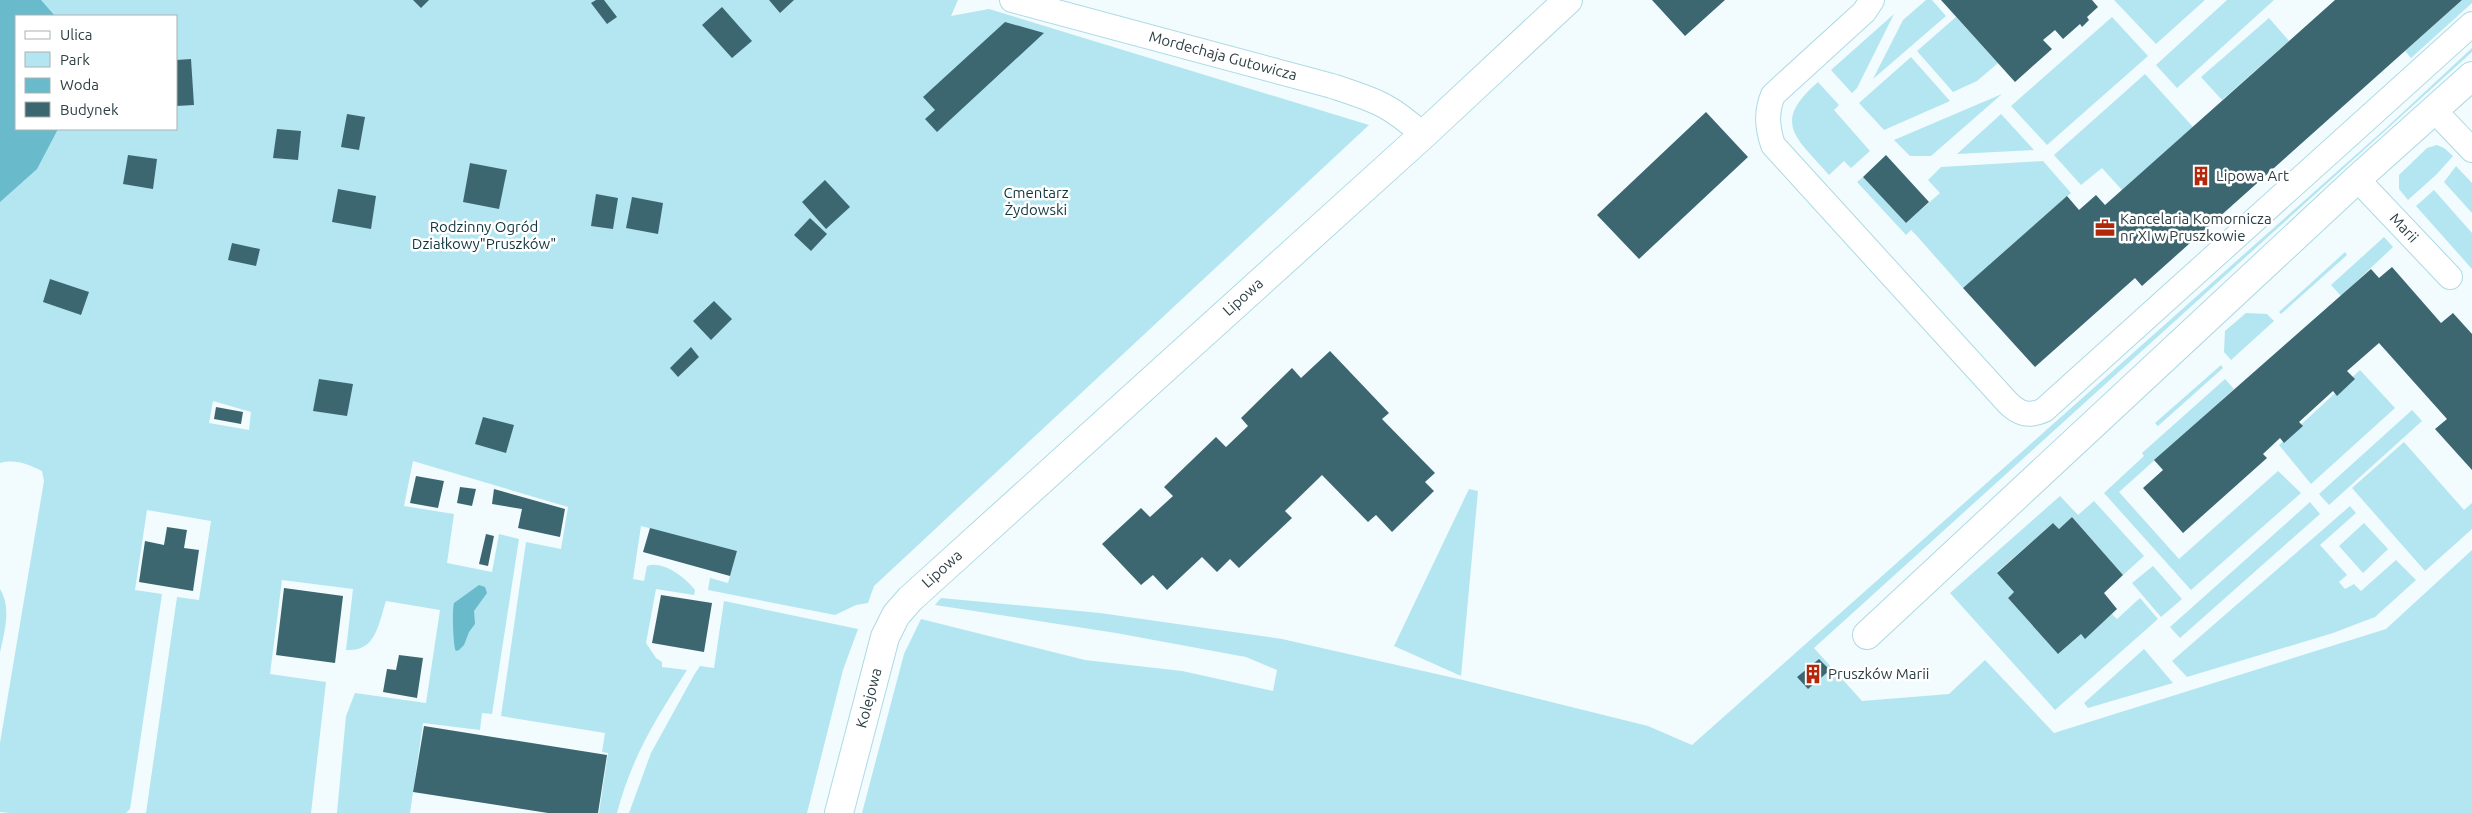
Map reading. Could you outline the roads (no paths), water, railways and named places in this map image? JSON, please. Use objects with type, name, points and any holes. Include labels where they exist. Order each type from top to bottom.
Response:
[{"type":"street","name":"Lipowa","points":[[916,592],[1423,135],[1568,0]]},
{"type":"street","points":[[1867,635],[2357,179],[2472,76]]},
{"type":"street","name":"Kolejowa","points":[[839,813],[885,637],[896,616],[916,592]]},
{"type":"lane","name":"Mordechaja Gutowicza","points":[[1012,0],[1332,86],[1376,100],[1401,114],[1423,135]]},
{"type":"lane","points":[[1872,0],[1864,12],[1773,95],[1768,109],[1769,132],[1773,144],[2008,403],[2018,412],[2027,414],[2044,410],[2472,24]]},
{"type":"lane","points":[[2434,110],[2472,150]]},
{"type":"lane","name":"Marii","points":[[2357,179],[2450,277]]},
{"type":"water","points":[[0,0],[41,0],[54,15],[15,15],[15,130],[57,130],[37,169],[0,202]]},
{"type":"water","points":[[479,585],[485,587],[487,593],[474,611],[475,624],[469,632],[464,645],[456,651],[453,628],[454,603]]},
{"type":"place","name":"Lipowa Art","points":[[2201,176]]},
{"type":"place","name":"Kancelaria Komornicza nr XI w Pruszkowie","points":[[2105,228]]},
{"type":"place","name":"Pruszków Marii","points":[[1813,674]]},
{"type":"park label","name":"Cmentarz Żydowski","points":[[1036,202]]},
{"type":"park label","name":"Rodzinny Ogród Działkowy\"Pruszków\"","points":[[484,236]]}]
